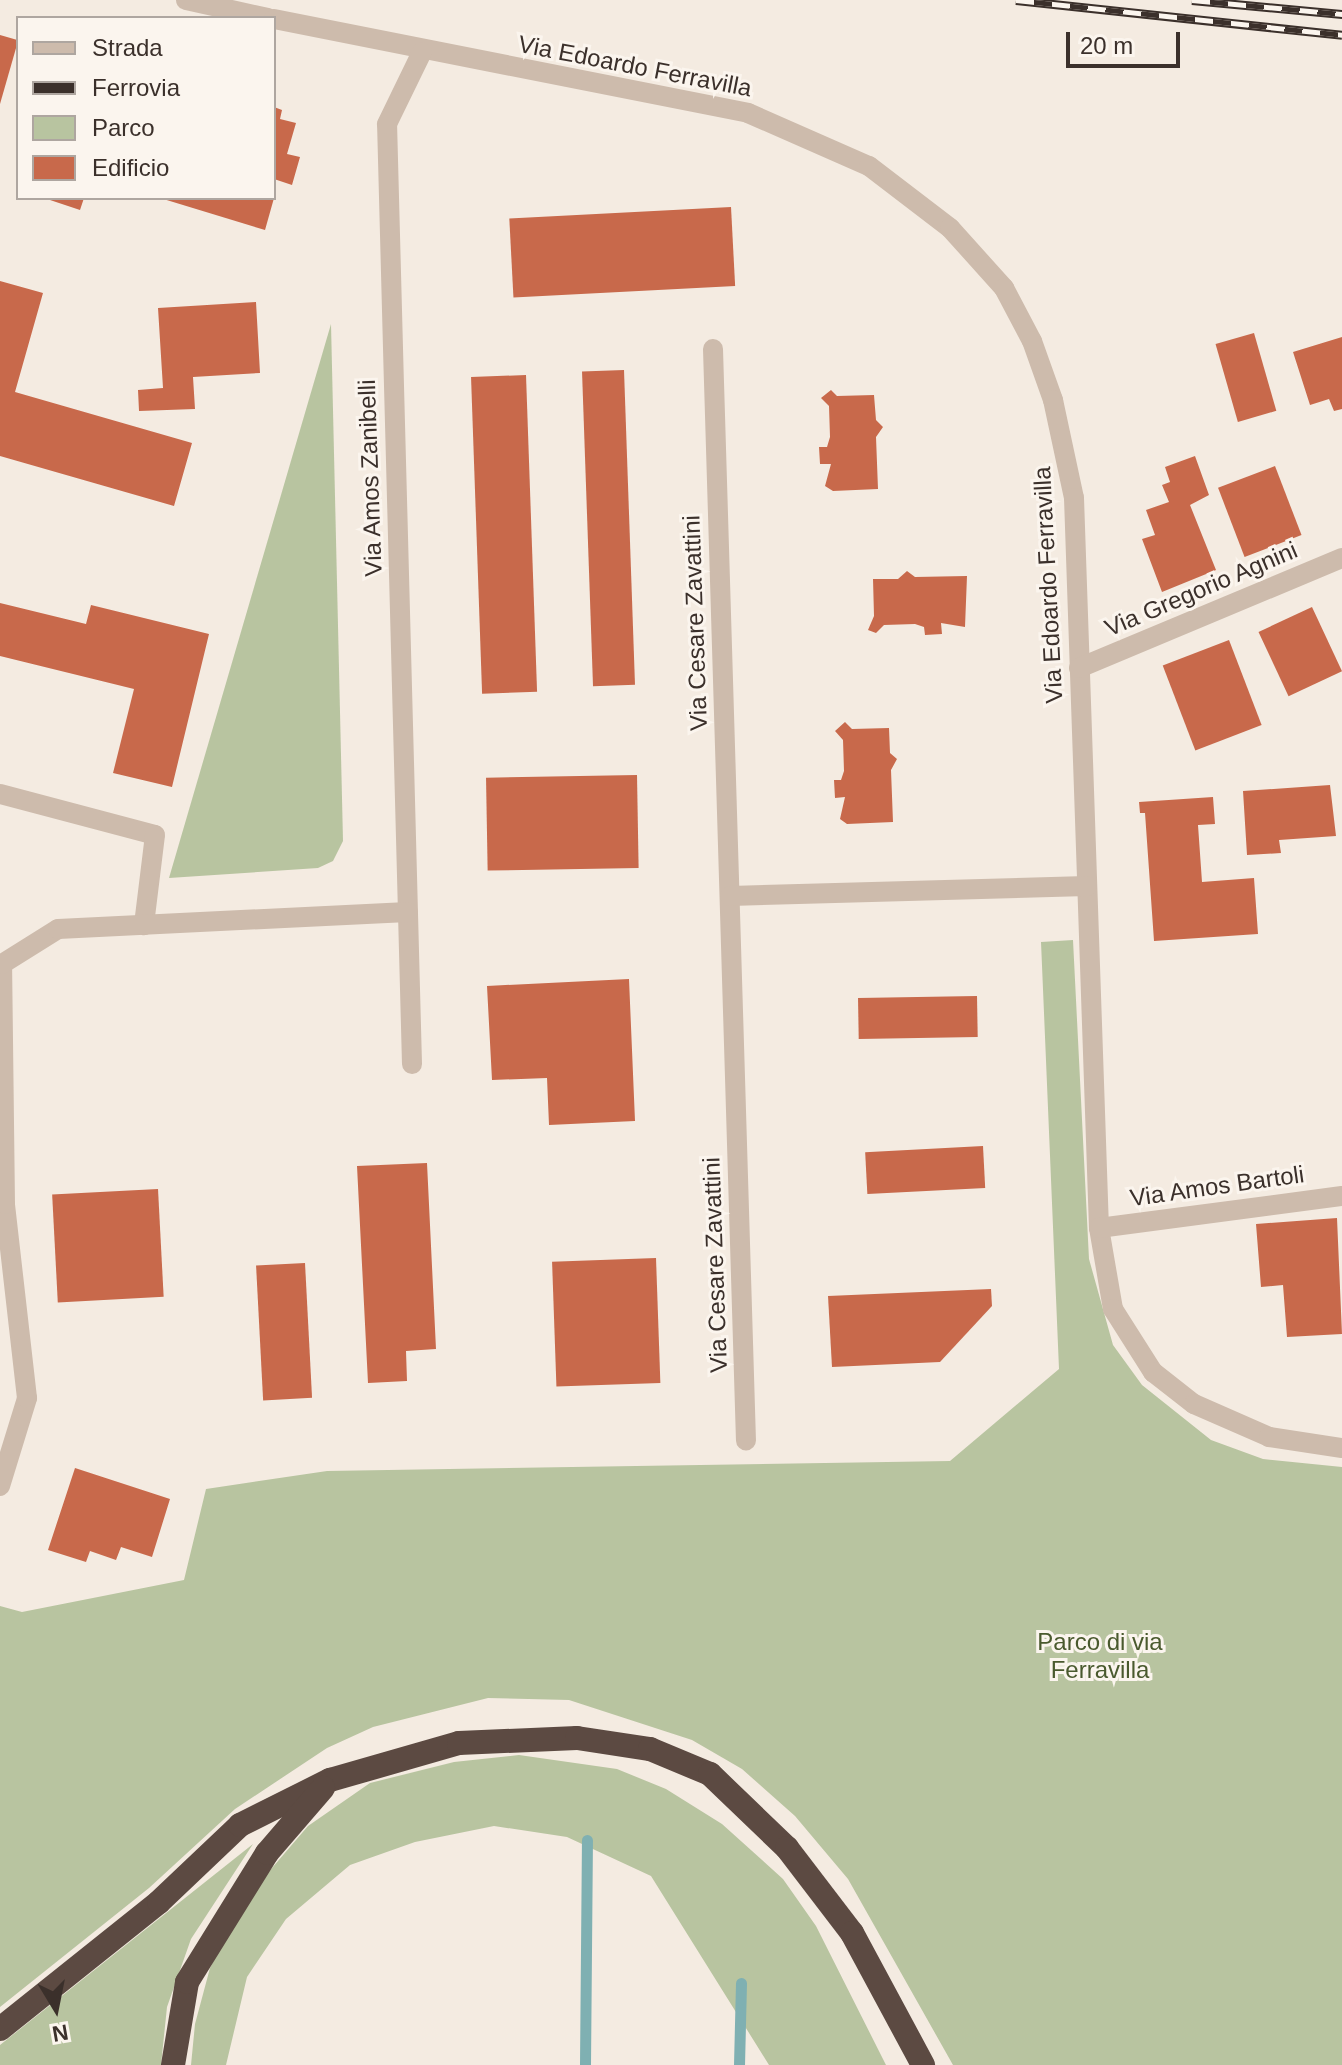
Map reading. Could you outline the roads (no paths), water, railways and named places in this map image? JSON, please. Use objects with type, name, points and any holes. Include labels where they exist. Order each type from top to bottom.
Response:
[{"type":"highway","points":[[0,2029],[159,1902],[240,1825],[330,1780],[459,1743],[577,1738],[650,1749],[710,1774],[787,1848],[852,1933],[923,2065]]},
{"type":"highway","points":[[173,2065],[187,1982],[267,1853],[330,1780]]},
{"type":"street","name":"Via Edoardo Ferravilla","points":[[186,0],[258,16]]},
{"type":"street","name":"Via Edoardo Ferravilla","points":[[276,20],[422,52],[748,113],[869,166],[950,228],[1004,288],[1032,341],[1053,400],[1074,498],[1099,1228],[1113,1309],[1153,1372],[1194,1404],[1243,1428],[1297,1445],[1342,1448]]},
{"type":"street","name":"Via Amos Zanibelli","points":[[412,1064],[387,124],[422,52]]},
{"type":"street","name":"Via Cesare Zavattini","points":[[713,349],[746,1441]]},
{"type":"street","name":"Via Gregorio Agnini","points":[[1079,668],[1342,558]]},
{"type":"street","points":[[0,794],[155,835],[144,925]]},
{"type":"street","points":[[730,896],[1087,886]]},
{"type":"street","points":[[0,1486],[27,1398],[2,1213],[2,964],[58,929],[408,912]]},
{"type":"street","name":"Via Amos Bartoli","points":[[1099,1228],[1342,1196]]},
{"type":"waterway","points":[[585,2065],[587,1840]]},
{"type":"waterway","points":[[739,2065],[741,1983]]},
{"type":"railway","points":[[1016,0],[1342,35]]},
{"type":"railway","points":[[1192,0],[1342,14]]},
{"type":"park label","name":"Parco di via Ferravilla","points":[[1100,1656]]}]
